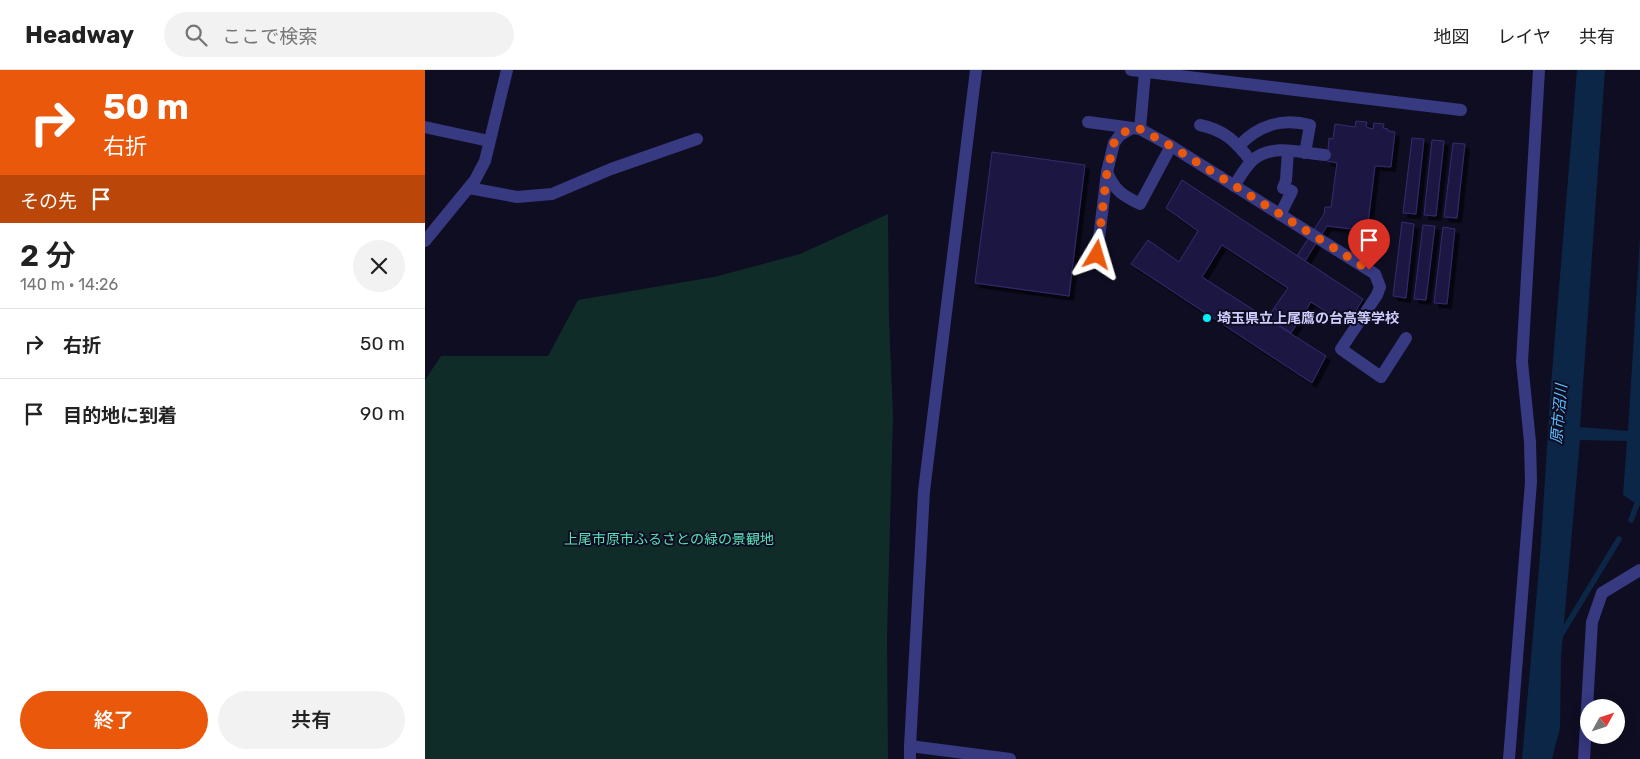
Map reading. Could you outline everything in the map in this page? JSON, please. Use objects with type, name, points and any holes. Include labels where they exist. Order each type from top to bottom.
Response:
[{"type":"street","points":[[425,240],[469,188],[485,161],[507,70]]},
{"type":"street","points":[[910,759],[924,491],[976,70]]},
{"type":"street","points":[[1131,70],[1461,110]]},
{"type":"street","points":[[1509,759],[1531,482],[1531,442],[1523,362],[1539,70]]},
{"type":"street","points":[[1136,128],[1152,72]]},
{"type":"street","points":[[1239,146],[1247,137],[1261,129],[1283,121],[1310,125],[1305,153]]},
{"type":"street","points":[[1088,122],[1136,128],[1171,146],[1375,274],[1380,287],[1377,295],[1341,349],[1381,377],[1406,338]]},
{"type":"street","points":[[1200,125],[1211,127],[1227,135],[1251,161]]},
{"type":"street","points":[[425,127],[489,141]]},
{"type":"street","points":[[1097,255],[1107,172],[1114,143],[1120,135],[1136,128]]},
{"type":"street","points":[[1261,129],[1269,151]]},
{"type":"street","points":[[469,188],[517,197],[552,194],[611,169],[697,139]]},
{"type":"street","points":[[1107,172],[1112,183],[1121,194],[1139,204],[1171,146]]},
{"type":"street","points":[[1235,186],[1251,161],[1260,154],[1269,151],[1288,151],[1325,155]]},
{"type":"street","points":[[1280,214],[1292,191],[1283,188],[1286,180],[1288,151]]},
{"type":"street","points":[[1584,759],[1592,622],[1602,593],[1640,570]]},
{"type":"street","points":[[910,746],[1010,759]]},
{"type":"green space","name":"上尾市原市ふるさとの緑の景観地","points":[[888,214],[889,319],[893,416],[887,636],[888,759],[425,759],[425,380],[441,356],[548,356],[578,300],[714,277],[800,254]]},
{"type":"water","name":"原市沼川","points":[[1577,70],[1605,70],[1580,427],[1628,431],[1640,238],[1640,506],[1623,495],[1627,441],[1580,440],[1561,657],[1560,728],[1552,759],[1522,759],[1540,557],[1551,385]]},
{"type":"building","points":[[1356,121],[1367,122],[1366,127],[1373,129],[1374,123],[1384,124],[1383,128],[1395,132],[1391,167],[1375,166],[1367,231],[1327,226],[1305,261],[1297,256],[1324,214],[1325,207],[1331,207],[1337,163],[1327,161],[1329,138],[1333,139],[1335,124],[1355,127]]},
{"type":"building","points":[[1412,138],[1424,139],[1416,214],[1403,213]]},
{"type":"building","points":[[1432,140],[1444,141],[1436,216],[1424,215]]},
{"type":"building","points":[[1453,143],[1465,144],[1457,218],[1444,217]]},
{"type":"building","points":[[992,152],[1085,165],[1069,296],[975,283]]},
{"type":"building","points":[[1182,180],[1363,299],[1347,325],[1311,302],[1297,324],[1274,308],[1288,288],[1222,245],[1202,277],[1326,356],[1312,383],[1131,264],[1148,240],[1179,262],[1198,231],[1166,208]]},
{"type":"building","points":[[1402,222],[1414,224],[1406,298],[1393,296]]},
{"type":"building","points":[[1423,225],[1435,226],[1426,300],[1414,299]]},
{"type":"building","points":[[1443,227],[1455,229],[1447,304],[1434,303]]},
{"type":"building","points":[[1274,308],[1297,324],[1291,333],[1268,318]]},
{"type":"waterway","points":[[1631,520],[1640,496]]},
{"type":"waterway","points":[[1559,638],[1619,539]]},
{"type":"place","name":"埼玉県立上尾鷹の台高等学校","points":[[1207,318]]},
{"type":"route","points":[[1097,255],[1107,172],[1114,143],[1120,135],[1131,128],[1140,129],[1171,146],[1369,270]]}]
